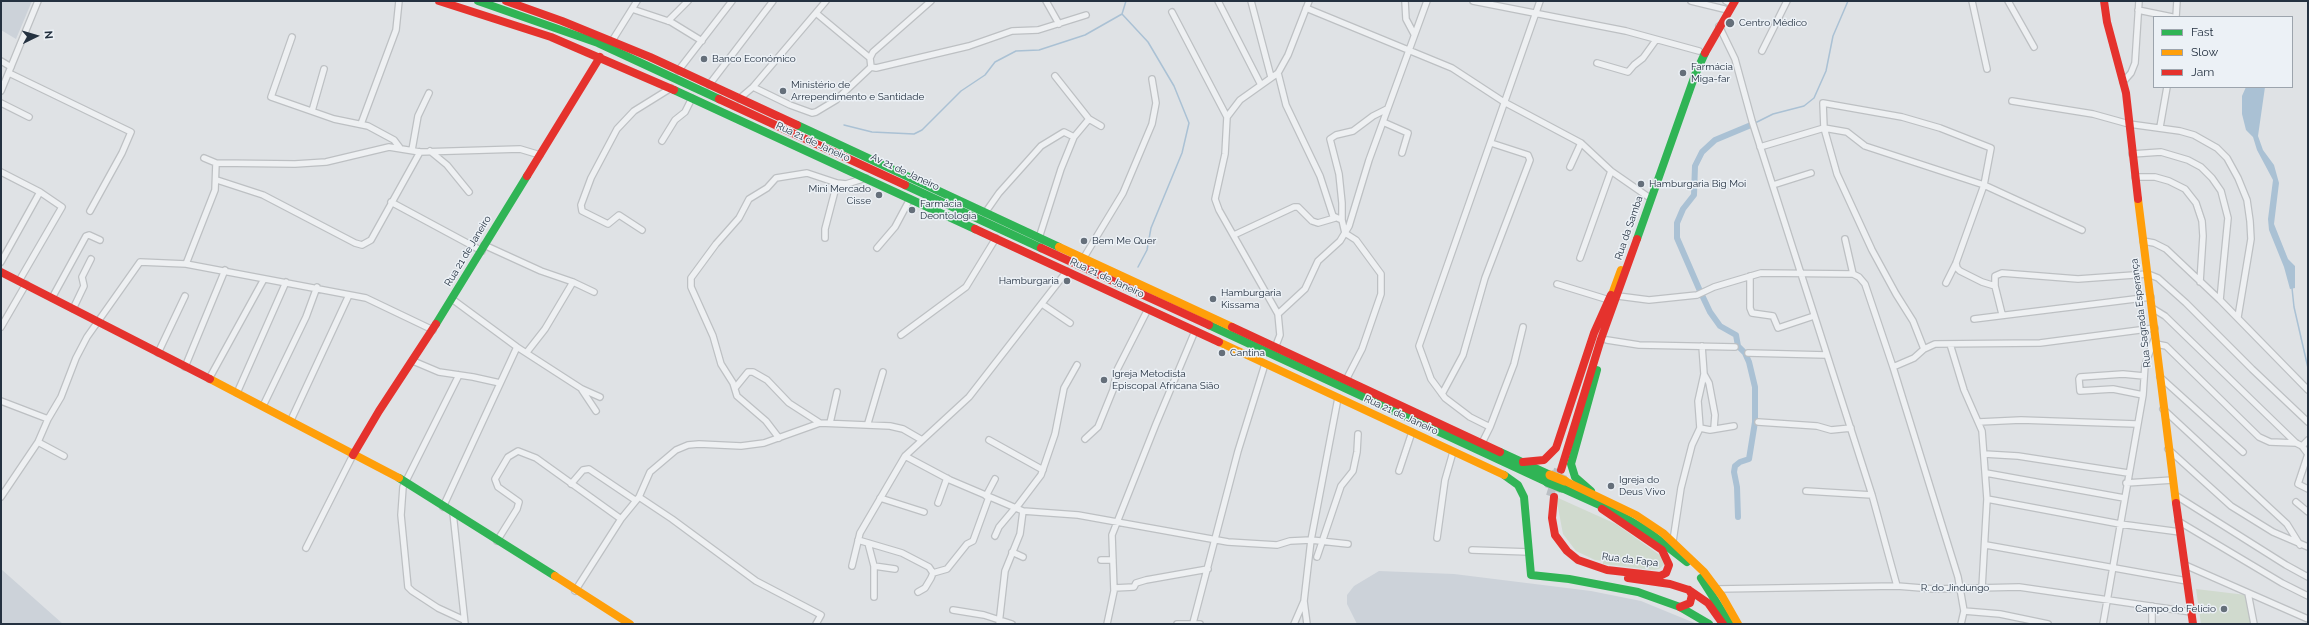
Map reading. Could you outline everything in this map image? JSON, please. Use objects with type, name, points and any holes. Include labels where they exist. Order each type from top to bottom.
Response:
[{"type":"main road","name":"Rua 21 de Janeiro","points":[[439,1],[501,20],[600,57],[671,88],[1508,477],[1518,485],[1526,507],[1531,575],[1618,587],[1680,607]]},
{"type":"main road","name":"Av 21 de Janeiro","points":[[478,1],[598,43],[1124,286]]},
{"type":"main road","name":"Rua 21 de Janeiro","points":[[506,1],[612,41],[709,85],[1523,462],[1549,478]]},
{"type":"main road","name":"Rua Sagrada Esperança","points":[[2104,1],[2107,22],[2123,82],[2156,336],[2162,409],[2193,624]]},
{"type":"main road","name":"Rua da Samba","points":[[1618,285],[1694,75],[1719,26],[1728,3]]},
{"type":"main road","points":[[1699,51],[1728,3]]},
{"type":"main road","name":"Rua da Samba","points":[[1559,469],[1647,196],[1699,51]]},
{"type":"main road","name":"Rua 21 de Janeiro","points":[[353,455],[379,411],[433,330],[600,57]]},
{"type":"main road","points":[[1,272],[236,393],[292,420],[353,455],[406,482],[575,591],[630,624]]},
{"type":"main road","points":[[1603,499],[1577,480],[1571,464],[1573,452],[1607,340],[1618,296],[1618,285]]},
{"type":"main road","points":[[1523,462],[1544,460],[1549,457],[1556,448],[1594,333],[1608,300],[1618,285]]},
{"type":"main road","name":"Rua 21 de Janeiro","points":[[1124,286],[1563,484],[1591,501],[1640,526],[1672,549],[1701,578],[1730,624]]},
{"type":"main road","points":[[1563,484],[1603,499],[1636,515],[1673,541],[1689,556],[1717,589],[1738,624]]},
{"type":"main road","name":"Rua da Fapa","points":[[1591,501],[1662,550],[1669,564],[1666,573],[1660,576],[1607,570],[1578,560],[1566,551],[1555,535],[1552,518],[1552,496],[1548,514],[1551,533],[1560,551],[1573,563],[1600,574],[1670,584],[1689,590],[1708,603],[1723,624]]},
{"type":"main road","points":[[1680,607],[1690,603],[1692,595],[1689,590]]},
{"type":"main road","points":[[1680,607],[1709,624]]},
{"type":"street","points":[[1,91],[38,1]]},
{"type":"street","points":[[361,124],[396,30],[400,1]]},
{"type":"street","points":[[612,41],[637,1]]},
{"type":"street","points":[[668,21],[688,1]]},
{"type":"street","points":[[678,71],[732,1]]},
{"type":"street","points":[[709,85],[773,1]]},
{"type":"street","points":[[739,99],[753,87],[826,1]]},
{"type":"street","points":[[871,67],[870,58],[879,45],[931,1]]},
{"type":"street","points":[[1046,1],[1059,24]]},
{"type":"street","points":[[1218,1],[1261,85]]},
{"type":"street","points":[[1251,1],[1271,77]]},
{"type":"street","points":[[1227,117],[1240,100],[1278,72],[1288,55],[1309,1]]},
{"type":"street","points":[[1405,1],[1406,19],[1414,34]]},
{"type":"street","points":[[1278,314],[1305,289],[1318,261],[1345,233],[1387,109],[1427,1]]},
{"type":"street","points":[[1473,1],[1536,12],[1626,31],[1699,51]]},
{"type":"street","points":[[1490,427],[1456,408],[1442,394],[1429,374],[1420,351],[1420,339],[1491,143],[1540,1]]},
{"type":"street","points":[[1691,1],[1728,3]]},
{"type":"street","points":[[1762,51],[1787,1]]},
{"type":"street","points":[[1972,1],[1987,69]]},
{"type":"street","points":[[2008,1],[2034,47]]},
{"type":"street","points":[[2123,82],[2131,74],[2135,63],[2139,1]]},
{"type":"street","points":[[2176,16],[2177,1]]},
{"type":"street","points":[[1306,8],[1409,49],[1452,68],[1504,102],[1580,143],[1611,171],[1647,196]]},
{"type":"street","points":[[632,9],[668,21],[702,41]]},
{"type":"street","points":[[2138,10],[2167,16]]},
{"type":"street","points":[[1172,12],[1227,117],[1224,154],[1215,199],[1218,210],[1234,235],[1278,314],[1280,335],[1275,348]]},
{"type":"street","points":[[816,13],[870,58]]},
{"type":"street","points":[[871,67],[876,68],[969,46],[1012,31],[1033,31],[1086,15]]},
{"type":"street","points":[[1719,26],[1735,59],[1760,147],[1872,495],[1897,586]]},
{"type":"street","points":[[292,36],[271,97],[342,122],[361,124],[388,136],[400,148]]},
{"type":"street","points":[[1597,63],[1628,72],[1634,64],[1643,58],[1656,40]]},
{"type":"street","points":[[1,61],[11,67]]},
{"type":"street","points":[[753,87],[790,106],[814,113],[836,100],[871,67]]},
{"type":"street","points":[[312,111],[324,69]]},
{"type":"street","points":[[1278,72],[1286,105],[1320,176],[1335,218]]},
{"type":"street","points":[[9,73],[131,132],[122,153],[90,211]]},
{"type":"street","points":[[1055,76],[1089,119],[1101,126]]},
{"type":"street","points":[[1083,259],[1123,193],[1152,124],[1156,103],[1152,79]]},
{"type":"street","points":[[642,230],[619,215],[608,224],[582,211],[581,205],[591,178],[617,129],[634,111],[671,88]]},
{"type":"street","points":[[2160,127],[2167,88]]},
{"type":"street","points":[[412,150],[418,116],[429,93]]},
{"type":"street","points":[[662,141],[675,120],[685,112],[692,98]]},
{"type":"street","points":[[2012,101],[2093,114],[2129,124],[2160,127],[2194,135],[2217,148],[2227,158],[2238,178],[2247,200],[2251,239],[2238,317]]},
{"type":"street","points":[[1924,349],[1913,321],[1896,294],[1872,250],[1837,174],[1824,128],[1822,105],[1826,102],[1902,117],[1947,131],[1992,148],[1984,186],[1956,263],[1946,283]]},
{"type":"street","points":[[1,103],[29,117]]},
{"type":"street","points":[[1346,380],[1368,332],[1381,294],[1382,281],[1380,271],[1356,240],[1345,233],[1342,220],[1339,174],[1330,139],[1336,135],[1353,131],[1372,116],[1387,109]]},
{"type":"street","points":[[1039,238],[1061,168],[1074,137],[1089,119]]},
{"type":"street","points":[[1383,122],[1408,133],[1402,153]]},
{"type":"street","points":[[1760,147],[1824,128],[1847,132],[1865,146],[1984,186],[2082,230]]},
{"type":"street","points":[[985,213],[1009,181],[1041,146],[1064,132],[1074,137]]},
{"type":"street","points":[[1442,394],[1463,355],[1485,278],[1530,160],[1528,155],[1491,143]]},
{"type":"street","points":[[1570,167],[1580,143]]},
{"type":"street","points":[[204,158],[216,163],[317,163],[386,148],[400,148],[420,152],[517,149],[540,155]]},
{"type":"street","points":[[430,151],[448,165],[469,192]]},
{"type":"street","points":[[217,180],[263,195],[359,244],[365,244],[371,240],[420,152]]},
{"type":"street","points":[[2132,154],[2161,152],[2188,160],[2201,167],[2212,178],[2220,191],[2228,218],[2220,300]]},
{"type":"street","points":[[186,264],[213,196],[217,180],[216,163]]},
{"type":"street","points":[[1580,258],[1611,171]]},
{"type":"street","points":[[1,172],[40,192],[62,208],[22,282],[1,327]]},
{"type":"street","points":[[779,438],[766,421],[737,396],[735,388],[722,364],[713,336],[690,287],[691,278],[716,244],[739,218],[749,199],[767,188],[776,178],[807,173],[837,183],[849,183],[866,178]]},
{"type":"street","points":[[1773,185],[1811,173]]},
{"type":"street","points":[[2135,177],[2155,177],[2169,181],[2185,189],[2196,203],[2202,221],[2203,236],[2200,282]]},
{"type":"street","points":[[825,238],[826,224],[837,183]]},
{"type":"street","points":[[1,262],[40,192]]},
{"type":"street","points":[[877,248],[895,227],[910,199]]},
{"type":"street","points":[[391,202],[483,248],[573,282],[594,292]]},
{"type":"street","points":[[1234,235],[1294,207],[1298,207],[1312,221],[1318,223],[1335,218],[1342,220]]},
{"type":"street","points":[[52,298],[86,236],[100,240]]},
{"type":"street","points":[[901,335],[966,287],[996,238]]},
{"type":"street","points":[[1845,239],[1853,274]]},
{"type":"street","points":[[2144,241],[2154,243],[2166,249],[2238,317],[2308,390]]},
{"type":"street","points":[[73,309],[84,286],[82,277],[91,259]]},
{"type":"street","points":[[1,497],[38,442],[48,419],[61,397],[76,358],[98,322],[140,262],[148,261],[186,264],[225,270],[371,300],[433,330]]},
{"type":"street","points":[[1956,263],[1957,268],[1960,271],[1982,282],[1996,286]]},
{"type":"street","points":[[185,367],[225,270]]},
{"type":"street","points":[[852,566],[860,532],[905,456],[969,397],[1067,271]]},
{"type":"street","points":[[1618,296],[1649,300],[1697,295],[1714,286],[1750,276],[1771,273],[1801,275],[1853,274],[1863,280],[1866,284],[1893,367],[1962,589],[1964,611],[1962,624]]},
{"type":"street","points":[[2002,314],[1995,276],[2002,273],[2078,279],[2148,274],[2158,278],[2186,302],[2262,379],[2308,422]]},
{"type":"street","points":[[1750,276],[1750,308],[1752,313],[1773,316],[1778,328],[1814,316]]},
{"type":"street","points":[[209,379],[264,279]]},
{"type":"street","points":[[236,393],[286,282]]},
{"type":"street","points":[[527,352],[545,329],[573,282]]},
{"type":"street","points":[[1557,284],[1608,300]]},
{"type":"street","points":[[262,406],[306,317],[317,288]]},
{"type":"street","points":[[292,420],[349,295]]},
{"type":"street","points":[[158,353],[185,296]]},
{"type":"street","points":[[1974,318],[2151,297]]},
{"type":"street","points":[[452,299],[517,347],[527,352],[582,389],[600,397]]},
{"type":"street","points":[[1042,304],[1070,323]]},
{"type":"street","points":[[2152,308],[2171,321],[2296,443],[2302,446],[2308,454],[2298,484],[2308,489]]},
{"type":"street","points":[[1085,439],[1098,427],[1113,390],[1117,370],[1148,309]]},
{"type":"street","points":[[1482,443],[1490,427],[1512,370],[1524,327]]},
{"type":"street","points":[[1107,624],[1114,588],[1111,544],[1116,523],[1195,331]]},
{"type":"street","points":[[1893,367],[1914,358],[1924,349],[1935,344],[2040,343],[2156,336],[2259,438],[2270,442],[2296,443]]},
{"type":"street","points":[[2103,624],[2136,424],[2143,395],[2147,356],[2156,336]]},
{"type":"street","points":[[1607,340],[1639,345],[1735,347]]},
{"type":"street","points":[[1950,344],[1964,390],[1978,422],[1984,454],[1987,499],[1986,545],[1982,588]]},
{"type":"street","points":[[1673,541],[1681,488],[1692,445],[1700,428],[1698,401],[1704,374],[1702,346]]},
{"type":"street","points":[[443,507],[517,347]]},
{"type":"street","points":[[1748,353],[1826,355]]},
{"type":"street","points":[[413,361],[439,372],[500,383]]},
{"type":"street","points":[[1193,623],[1238,452],[1265,364]]},
{"type":"street","points":[[995,536],[999,528],[1038,482],[1055,434],[1064,388],[1077,365]]},
{"type":"street","points":[[735,388],[748,372],[757,373],[771,383],[789,403],[820,423]]},
{"type":"street","points":[[868,423],[883,372]]},
{"type":"street","points":[[1704,374],[1712,395],[1715,415],[1714,428]]},
{"type":"street","points":[[2143,395],[2113,389],[2080,390],[2079,379],[2080,377],[2117,374],[2144,376]]},
{"type":"street","points":[[459,375],[403,487],[401,515],[408,587],[422,599],[464,622]]},
{"type":"street","points":[[2160,377],[2243,452]]},
{"type":"street","points":[[582,389],[596,411]]},
{"type":"street","points":[[830,423],[837,392]]},
{"type":"street","points":[[1307,624],[1304,601],[1311,540],[1338,398]]},
{"type":"street","points":[[1,401],[48,419]]},
{"type":"street","points":[[2162,409],[2176,419],[2287,524],[2300,545]]},
{"type":"street","points":[[1978,422],[2021,420],[2136,424]]},
{"type":"street","points":[[1758,422],[1817,426],[1831,430],[1850,428]]},
{"type":"street","points":[[575,591],[621,519],[637,498],[646,479],[654,467],[676,450],[688,445],[747,445],[779,438],[820,423],[868,423],[903,429],[922,440]]},
{"type":"street","points":[[1700,428],[1710,430],[1714,428],[1734,426]]},
{"type":"street","points":[[1399,470],[1412,432]]},
{"type":"street","points":[[1317,557],[1341,486],[1353,471],[1358,446],[1358,434]]},
{"type":"street","points":[[989,440],[1043,470]]},
{"type":"street","points":[[2302,446],[2308,440]]},
{"type":"street","points":[[38,442],[64,456]]},
{"type":"street","points":[[2168,449],[2231,506],[2273,532],[2300,545],[2308,547]]},
{"type":"street","points":[[498,541],[519,506],[517,499],[498,486],[494,479],[508,457],[518,451],[528,453],[621,519]]},
{"type":"street","points":[[1437,538],[1445,480],[1453,452]]},
{"type":"street","points":[[1984,454],[2018,456],[2128,473]]},
{"type":"street","points":[[306,548],[353,455]]},
{"type":"street","points":[[905,456],[947,478],[1023,511],[1064,513],[1216,540],[1277,545],[1290,541],[1311,540],[1348,544]]},
{"type":"street","points":[[571,484],[583,470],[589,469],[689,531],[756,581],[821,615],[816,624]]},
{"type":"street","points":[[1986,473],[2124,498]]},
{"type":"street","points":[[938,503],[947,478]]},
{"type":"street","points":[[918,592],[925,588],[933,574],[948,569],[967,544],[973,541],[995,479]]},
{"type":"street","points":[[2126,483],[2173,480]]},
{"type":"street","points":[[1806,492],[1872,495]]},
{"type":"street","points":[[2175,495],[2286,566],[2308,577]]},
{"type":"street","points":[[880,498],[924,512]]},
{"type":"street","points":[[1987,499],[2120,524],[2180,532]]},
{"type":"street","points":[[2296,502],[2308,512]]},
{"type":"street","points":[[999,621],[1005,571],[1020,534],[1023,511]]},
{"type":"street","points":[[453,513],[464,622]]},
{"type":"street","points":[[2178,521],[2282,583],[2308,596]]},
{"type":"street","points":[[858,540],[917,560],[929,567],[933,574]]},
{"type":"street","points":[[868,543],[874,566],[874,597]]},
{"type":"street","points":[[1986,545],[2112,569],[2187,581]]},
{"type":"street","points":[[1472,550],[1529,552]]},
{"type":"street","points":[[1012,552],[1024,558]]},
{"type":"street","points":[[1101,560],[1113,560]]},
{"type":"street","points":[[2185,565],[2308,619]]},
{"type":"street","points":[[874,566],[895,569]]},
{"type":"street","points":[[1114,588],[1134,587],[1136,583],[1146,580],[1208,569]]},
{"type":"street","name":"R. do Jindungo","points":[[1717,589],[1897,586],[1962,589],[2035,588],[2192,612]]},
{"type":"street","points":[[2248,593],[2254,624]]},
{"type":"street","points":[[1294,624],[1304,601]]},
{"type":"street","points":[[2152,606],[2152,624]]},
{"type":"street","points":[[953,610],[1012,624]]},
{"type":"street","points":[[1964,611],[2000,614],[2048,624]]},
{"type":"street","points":[[1176,624],[1200,624]]},
{"type":"shaded area","points":[[1,1],[32,1],[16,39],[1,30]]},
{"type":"shaded area","points":[[1556,497],[1616,524],[1661,556],[1665,564],[1659,569],[1654,570],[1603,564],[1603,561],[1595,560],[1576,551],[1563,534]]},
{"type":"shaded area","points":[[1,569],[63,624],[1,624]]},
{"type":"shaded area","points":[[1379,571],[1454,574],[1591,591],[1641,601],[1697,624],[1357,624],[1347,604],[1347,595],[1354,586]]},
{"type":"shaded area","name":"Campo do Felício","points":[[2196,589],[2246,595],[2251,624],[2201,624]]},
{"type":"water","points":[[2246,88],[2265,88],[2258,136],[2263,150],[2274,165],[2279,183],[2274,224],[2288,259],[2295,266],[2295,288],[2290,289],[2284,267],[2269,230],[2268,219],[2273,180],[2257,150],[2253,137],[2246,130],[2242,114],[2242,96]]},
{"type":"waterway","points":[[844,125],[872,132],[914,134],[922,130],[961,91],[985,75],[995,62],[1016,51],[1039,50],[1085,35],[1122,14],[1126,1]]},
{"type":"waterway","points":[[1755,123],[1773,114],[1804,106],[1814,98],[1826,71],[1833,36],[1848,1]]},
{"type":"waterway","points":[[1122,14],[1148,42],[1174,86],[1189,123],[1182,153],[1151,228],[1147,250],[1138,267]]},
{"type":"waterway","points":[[1700,291],[1677,238],[1677,223],[1683,209],[1694,195],[1695,166],[1702,152],[1715,140],[1751,125]]},
{"type":"waterway","points":[[2292,288],[2294,307],[2308,368]]},
{"type":"waterway","points":[[1701,293],[1710,312],[1720,326],[1736,335],[1738,346],[1745,353],[1749,362],[1755,387],[1755,422],[1749,459],[1740,462],[1735,466],[1734,472],[1737,487],[1738,517]]},
{"type":"tunnel","points":[[1550,496],[1558,469]]},
{"type":"traffic: fast","points":[[478,1],[598,43],[719,99]]},
{"type":"traffic: fast","points":[[1637,239],[1695,75],[1705,53]]},
{"type":"traffic: fast","points":[[674,90],[975,229]]},
{"type":"traffic: fast","points":[[797,125],[1059,247]]},
{"type":"traffic: fast","points":[[436,324],[527,176]]},
{"type":"traffic: fast","points":[[905,185],[1041,248]]},
{"type":"traffic: fast","points":[[1209,325],[1547,482]]},
{"type":"traffic: fast","points":[[1591,491],[1575,477],[1571,464],[1597,370]]},
{"type":"traffic: fast","points":[[1500,452],[1550,475]]},
{"type":"traffic: fast","points":[[1504,475],[1518,485],[1524,497],[1531,575],[1569,579],[1638,592],[1680,607],[1709,624]]},
{"type":"traffic: fast","points":[[399,478],[555,576]]},
{"type":"traffic: fast","points":[[1547,482],[1562,488]]},
{"type":"traffic: fast","points":[[1562,488],[1613,511],[1646,530],[1687,562]]},
{"type":"traffic: fast","points":[[1701,578],[1730,624]]},
{"type":"traffic: slow","points":[[2138,199],[2176,503]]},
{"type":"traffic: slow","points":[[1059,247],[1232,327]]},
{"type":"traffic: slow","points":[[1610,300],[1621,270]]},
{"type":"traffic: slow","points":[[1219,342],[1504,475]]},
{"type":"traffic: slow","points":[[210,379],[399,478]]},
{"type":"traffic: slow","points":[[1550,475],[1565,481]]},
{"type":"traffic: slow","points":[[1565,481],[1636,515],[1663,533],[1704,572],[1722,596],[1738,624]]},
{"type":"traffic: slow","points":[[555,576],[630,624]]},
{"type":"traffic: jam","points":[[439,1],[551,37],[674,90]]},
{"type":"traffic: jam","points":[[506,1],[562,21],[650,57],[797,125]]},
{"type":"traffic: jam","points":[[1705,53],[1735,1]]},
{"type":"traffic: jam","points":[[2104,1],[2107,22],[2126,93],[2138,199]]},
{"type":"traffic: jam","points":[[527,176],[600,57]]},
{"type":"traffic: jam","points":[[719,99],[905,185]]},
{"type":"traffic: jam","points":[[975,229],[1219,342]]},
{"type":"traffic: jam","points":[[1561,470],[1601,339],[1637,239]]},
{"type":"traffic: jam","points":[[1041,248],[1209,325]]},
{"type":"traffic: jam","points":[[1,272],[210,379]]},
{"type":"traffic: jam","points":[[1523,462],[1544,460],[1556,448],[1594,333],[1611,295]]},
{"type":"traffic: jam","points":[[353,455],[379,411],[436,324]]},
{"type":"traffic: jam","points":[[1232,327],[1500,452]]},
{"type":"traffic: jam","points":[[1554,497],[1552,518],[1555,535],[1567,551],[1578,560],[1607,570],[1660,576],[1666,573],[1669,565],[1662,550],[1602,509]]},
{"type":"traffic: jam","points":[[2176,503],[2193,624]]},
{"type":"traffic: jam","points":[[1628,578],[1670,584],[1689,590],[1708,603],[1723,624]]},
{"type":"traffic: jam","points":[[1680,607],[1690,603],[1692,595],[1689,590]]},
{"type":"place","name":"Centro Médico","points":[[1730,23]]},
{"type":"place","name":"Banco Económico","points":[[704,59]]},
{"type":"place","name":"Farmácia Miga-far","points":[[1683,73]]},
{"type":"place","name":"Ministério de Arrependimento e Santidade","points":[[783,91]]},
{"type":"place","name":"Hamburgaria Big Moi","points":[[1641,184]]},
{"type":"place","name":"Mini Mercado Cisse","points":[[879,195]]},
{"type":"place","name":"Farmácia Deontologia","points":[[912,210]]},
{"type":"place","name":"Bem Me Quer","points":[[1084,241]]},
{"type":"place","name":"Hamburgaria","points":[[1067,281]]},
{"type":"place","name":"Hamburgaria Kissama","points":[[1213,299]]},
{"type":"place","name":"Cantina","points":[[1222,353]]},
{"type":"place","name":"Igreja Metodista Episcopal Africana Sião","points":[[1104,380]]},
{"type":"place","name":"Igreja do Deus Vivo","points":[[1611,486]]},
{"type":"place","name":"Campo do Felício","points":[[2224,609]]}]
